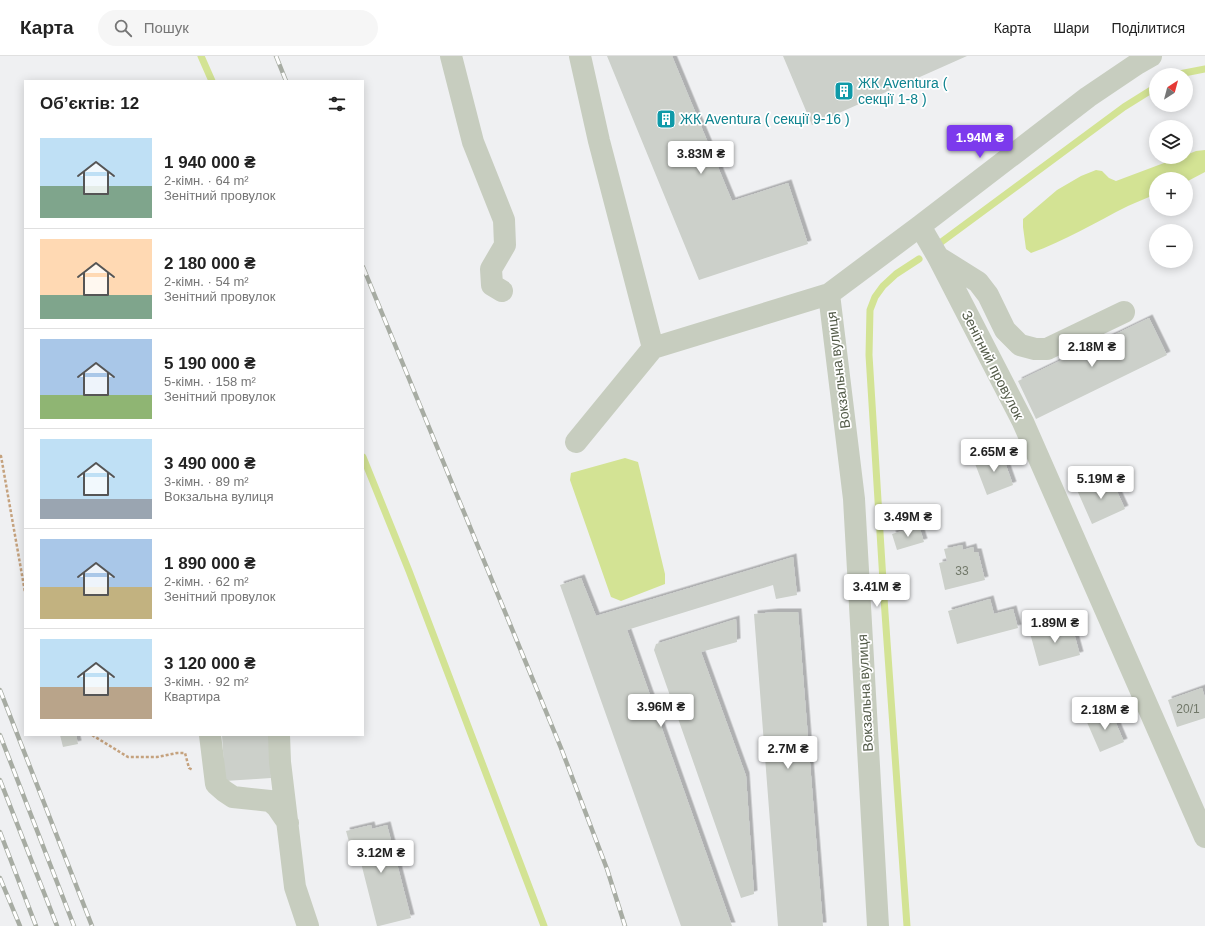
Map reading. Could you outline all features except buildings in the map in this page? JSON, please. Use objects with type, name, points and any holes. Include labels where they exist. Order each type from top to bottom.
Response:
[{"type":"street","points":[[451,56],[473,142],[504,220],[505,245],[491,269],[492,285],[502,291]]},
{"type":"street","points":[[580,56],[599,141],[653,348]]},
{"type":"street","points":[[576,442],[653,348],[829,294],[1088,98],[1151,56]]},
{"type":"street","name":"Зенітний провулок","points":[[920,226],[938,257],[1023,422],[1205,837]]},
{"type":"street","points":[[938,257],[978,282],[988,295],[1005,330],[1020,345],[1035,349],[1047,349],[1124,312]]},
{"type":"street","name":"Вокзальна вулиця","points":[[829,294],[854,499],[878,926]]},
{"type":"street","points":[[210,736],[216,784],[233,797],[270,801],[277,807],[288,823]]},
{"type":"street","points":[[279,736],[280,762],[295,887],[308,926]]},
{"type":"path","points":[[0,456],[24,586]]},
{"type":"path","points":[[94,736],[128,757],[156,757],[185,753],[189,768],[215,777]]},
{"type":"shaded area","points":[[1205,150],[1205,172],[1193,178],[1193,172],[1149,172],[1149,197],[1044,248],[1031,253],[1026,249],[1023,219],[1057,190],[1081,176],[1096,170],[1102,171],[1109,178],[1116,181],[1161,164],[1193,164],[1193,152]]},
{"type":"shaded area","points":[[625,458],[638,462],[665,574],[665,584],[621,601],[611,597],[570,480],[571,473]]},
{"type":"waterway","points":[[201,56],[212,80]]},
{"type":"waterway","points":[[1193,71],[1205,69]]},
{"type":"waterway","points":[[940,243],[1124,107],[1149,91]]},
{"type":"waterway","points":[[907,926],[869,355],[870,310],[875,297],[883,286],[896,274],[919,259]]},
{"type":"waterway","points":[[364,459],[409,571],[544,926]]},
{"type":"railway","points":[[276,56],[286,80]]},
{"type":"railway","points":[[364,269],[561,748],[607,869],[625,926]]},
{"type":"railway","points":[[0,690],[92,926]]},
{"type":"railway","points":[[0,735],[74,926]]},
{"type":"railway","points":[[0,780],[57,926]]},
{"type":"railway","points":[[0,832],[36,926]]},
{"type":"railway","points":[[0,878],[20,926]]},
{"type":"place","name":"ЖК Aventura ( секції 1-8 )","points":[[844,91]]},
{"type":"place","name":"ЖК Aventura ( секції 9-16 )","points":[[666,119]]}]
